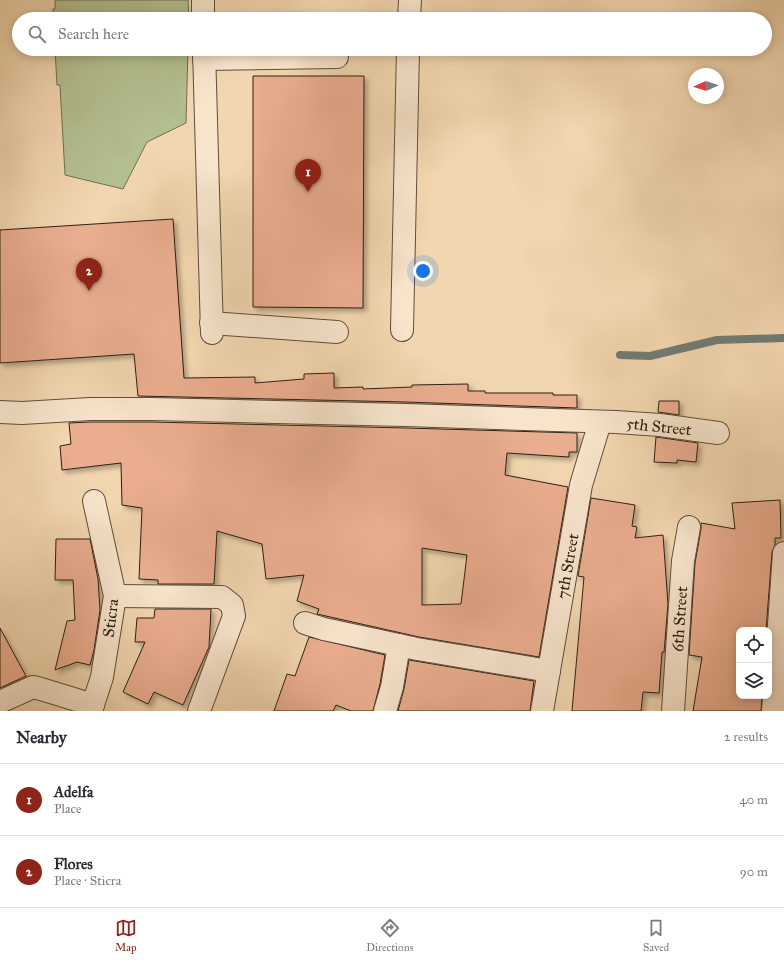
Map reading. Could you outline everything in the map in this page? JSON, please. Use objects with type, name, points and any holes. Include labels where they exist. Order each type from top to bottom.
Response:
[{"type":"street","points":[[203,0],[203,12]]},
{"type":"street","points":[[409,12],[410,0]]},
{"type":"street","points":[[204,56],[211,328],[337,332]]},
{"type":"street","points":[[402,330],[408,56]]},
{"type":"street","name":"5th Street","points":[[0,412],[22,413],[90,409],[152,409],[406,415],[616,422],[660,425],[718,433]]},
{"type":"street","name":"7th Street","points":[[542,711],[581,484],[600,422]]},
{"type":"street","name":"Sticra","points":[[92,708],[102,677],[115,596],[94,501]]},
{"type":"street","name":"6th Street","points":[[672,711],[683,561],[688,527]]},
{"type":"street","points":[[773,711],[784,553]]},
{"type":"street","points":[[115,596],[222,597],[232,605],[234,616],[200,711]]},
{"type":"street","points":[[305,623],[324,629],[399,645],[549,671]]},
{"type":"street","points":[[385,711],[392,687],[399,645]]},
{"type":"street","points":[[0,702],[33,687],[92,708]]},
{"type":"green space","points":[[55,0],[188,0],[189,12],[53,12],[53,9],[55,9]]},
{"type":"green space","points":[[55,56],[188,56],[186,123],[147,142],[123,189],[65,175],[60,85],[57,85]]},
{"type":"building","points":[[253,76],[364,76],[363,308],[253,307]]},
{"type":"building","points":[[173,219],[184,378],[255,377],[255,383],[304,379],[304,374],[334,373],[334,388],[363,387],[363,389],[412,387],[412,385],[468,384],[468,391],[485,391],[485,393],[553,393],[553,395],[577,395],[577,408],[406,402],[138,396],[134,354],[0,363],[0,230]]},
{"type":"building","points":[[659,401],[679,401],[679,415],[658,412]]},
{"type":"building","points":[[152,422],[577,433],[577,452],[569,452],[569,457],[507,453],[505,475],[568,487],[539,657],[419,637],[317,614],[319,609],[297,601],[304,575],[266,579],[262,544],[217,531],[214,584],[158,584],[158,580],[139,579],[142,508],[122,505],[121,463],[62,470],[60,446],[71,444],[69,423]],"holes":[[[422,548],[467,555],[461,604],[422,605]]]},
{"type":"building","points":[[656,437],[698,443],[696,462],[677,460],[677,463],[654,462]]},
{"type":"building","points":[[591,498],[635,505],[632,526],[637,527],[635,538],[663,535],[668,604],[659,693],[643,692],[641,711],[572,711],[584,577],[578,576]]},
{"type":"building","points":[[780,500],[781,538],[775,538],[775,545],[772,552],[766,627],[736,627],[736,699],[762,699],[761,711],[693,711],[702,657],[689,655],[695,563],[701,523],[735,529],[732,503]]},
{"type":"building","points":[[56,539],[90,539],[98,579],[100,610],[94,650],[90,665],[77,662],[55,670],[67,621],[75,620],[73,580],[55,580]]},
{"type":"building","points":[[155,609],[211,609],[209,647],[183,705],[154,692],[148,704],[123,692],[145,642],[135,642],[137,618],[154,618]]},
{"type":"building","points":[[0,628],[26,676],[0,688]]},
{"type":"building","points":[[309,637],[385,655],[373,711],[351,711],[336,705],[333,711],[274,711],[287,674],[295,676]]},
{"type":"building","points":[[409,660],[534,681],[530,711],[398,711],[404,689]]},
{"type":"waterway","points":[[620,355],[650,356],[717,340],[784,338]]},
{"type":"place","name":"Adelfa","points":[[308,192]]},
{"type":"place","name":"Flores","points":[[89,291]]}]
